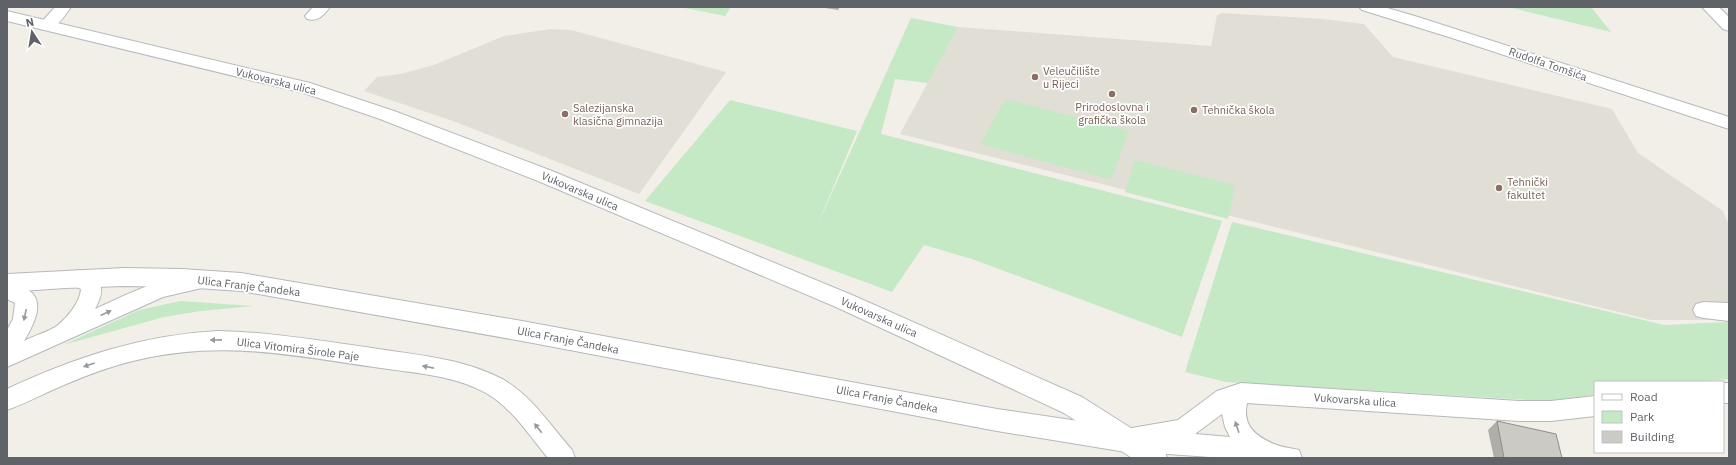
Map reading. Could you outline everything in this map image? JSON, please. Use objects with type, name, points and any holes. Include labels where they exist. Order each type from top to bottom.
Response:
[{"type":"main road","name":"Vukovarska ulica","points":[[7,16],[55,16],[310,89],[387,115],[545,176],[844,301],[1073,405],[1154,458]]},
{"type":"main road","name":"Ulica Franje Čandeka","points":[[7,284],[78,278],[138,277],[206,279],[241,282],[515,330],[997,420],[1126,440]]},
{"type":"street","name":"Rudolfa Tomšića","points":[[1366,7],[1436,26],[1623,90],[1729,123]]},
{"type":"street","points":[[1710,7],[1729,26]]},
{"type":"street","points":[[61,335],[85,307],[91,293],[92,287],[89,283],[78,278]]},
{"type":"street","points":[[7,358],[159,290],[206,279]]},
{"type":"street","points":[[7,290],[25,299],[26,308],[22,326],[7,346]]},
{"type":"street","points":[[1704,310],[1729,312]]},
{"type":"street","name":"Ulica Vitomira Širole Paje","points":[[7,400],[65,374],[106,359],[169,344],[218,340],[273,344],[405,362],[467,375],[482,380],[512,398],[563,458]]},
{"type":"street","points":[[1241,393],[1234,406],[1235,423],[1240,435],[1251,446],[1284,457]]},
{"type":"street","name":"Vukovarska ulica","points":[[1126,440],[1175,431],[1186,427],[1225,398],[1241,393],[1519,411],[1551,411],[1594,406]]},
{"type":"street","points":[[1126,440],[1223,447],[1284,457]]},
{"type":"shaded area","points":[[1222,13],[1323,19],[1364,24],[1393,57],[1612,109],[1638,153],[1723,211],[1729,225],[1729,310],[1720,320],[1651,320],[900,134],[958,27],[1211,46],[1217,15]]},
{"type":"shaded area","name":"Salezijanska klasična gimnazija","points":[[551,29],[571,30],[726,72],[639,194],[453,121],[364,91],[377,77],[400,74],[434,65],[504,36]]},
{"type":"green space","points":[[680,7],[731,7],[725,16]]},
{"type":"green space","points":[[1508,7],[1591,7],[1611,32]]},
{"type":"green space","points":[[911,18],[958,27],[928,83],[895,79],[881,134],[1222,221],[1182,337],[972,259],[924,245],[892,292],[645,201],[730,100],[857,131],[816,228]]},
{"type":"green space","points":[[1005,99],[1129,131],[1111,180],[981,144]]},
{"type":"green space","points":[[1135,160],[1235,185],[1228,219],[1125,192]]},
{"type":"green space","points":[[1232,222],[1664,325],[1729,322],[1729,379],[1708,381],[1594,381],[1594,395],[1547,401],[1226,382],[1185,372]]},
{"type":"green space","points":[[180,301],[254,306],[200,311],[164,317],[63,345],[139,310]]},
{"type":"building","points":[[1497,421],[1556,434],[1562,458],[1504,458]]},
{"type":"place","name":"Veleučilište u Rijeci","points":[[1035,77]]},
{"type":"place","name":"Prirodoslovna i grafička škola","points":[[1112,94]]},
{"type":"place","name":"Tehnička škola","points":[[1194,110]]},
{"type":"place","name":"Salezijanska klasična gimnazija","points":[[565,114]]},
{"type":"place","name":"Tehnički fakultet","points":[[1499,188]]}]
